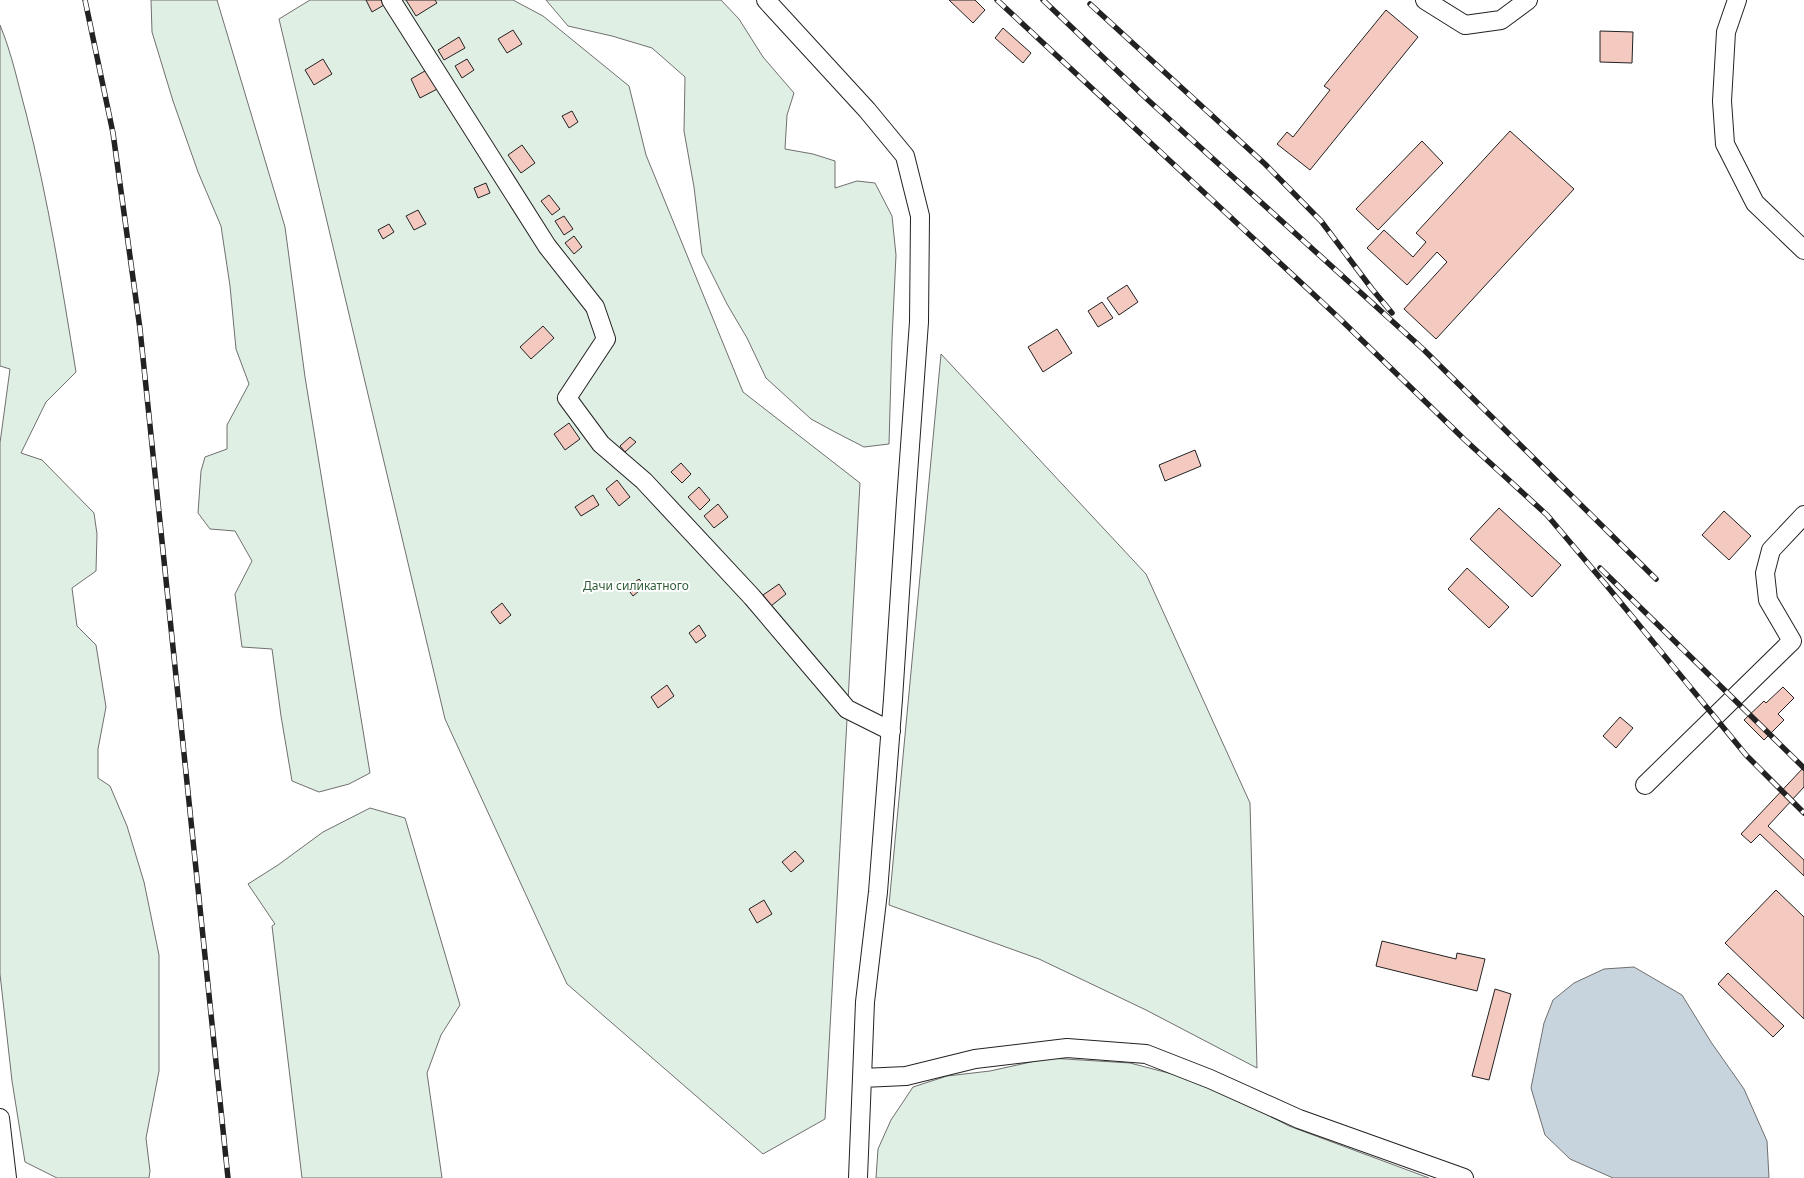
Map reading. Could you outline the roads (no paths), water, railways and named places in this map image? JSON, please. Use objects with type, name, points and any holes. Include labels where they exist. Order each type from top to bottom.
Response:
[{"type":"street","points":[[391,0],[547,246],[595,307],[606,339],[567,398],[601,444],[644,482],[752,596],[847,709],[891,731]]},
{"type":"street","points":[[766,0],[867,110],[905,156],[920,216],[919,322],[891,731],[878,892],[865,1002],[858,1178]]},
{"type":"street","points":[[1425,0],[1465,25],[1501,20],[1528,0]]},
{"type":"street","points":[[1737,0],[1726,32],[1722,100],[1725,144],[1755,203],[1804,250]]},
{"type":"street","points":[[1645,785],[1792,641],[1768,600],[1765,573],[1771,550],[1804,515]]},
{"type":"street","points":[[862,1078],[906,1076],[976,1059],[1067,1048],[1146,1054],[1210,1078],[1299,1119],[1464,1178]]},
{"type":"street","points":[[0,1118],[7,1178]]},
{"type":"railway","points":[[85,0],[113,133],[140,329],[228,1178]]},
{"type":"railway","points":[[997,0],[1338,317],[1465,440],[1547,515],[1746,755],[1804,813]]},
{"type":"railway","points":[[1043,0],[1148,100],[1423,349],[1656,579]]},
{"type":"railway","points":[[1090,4],[1265,164],[1321,221],[1392,313]]},
{"type":"railway","points":[[1600,568],[1804,768]]},
{"type":"park label","name":"Дачи силикатного","points":[[636,585]]}]
